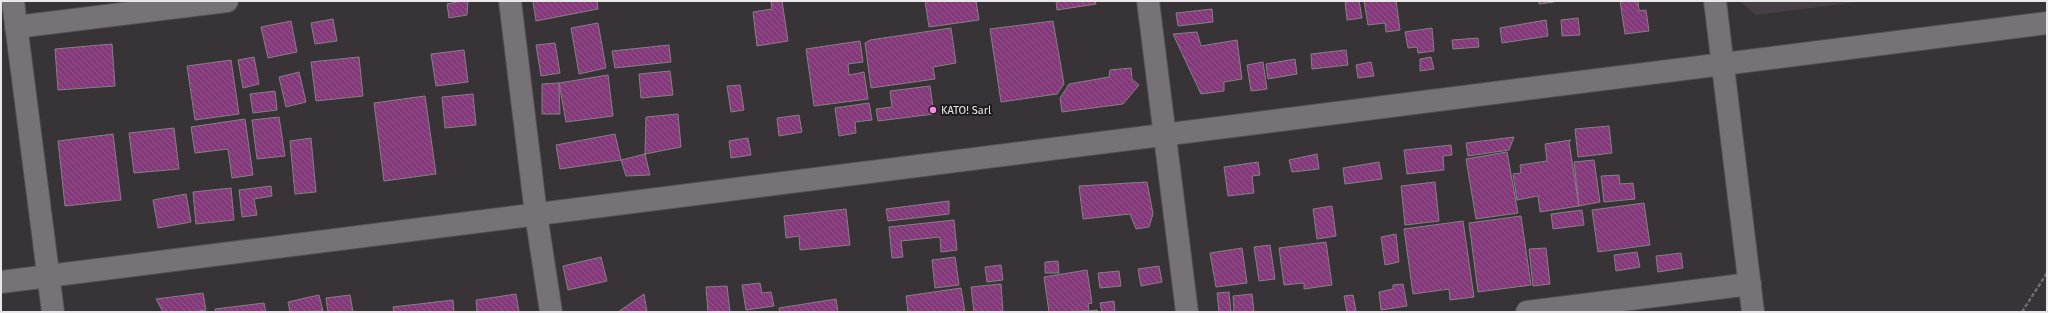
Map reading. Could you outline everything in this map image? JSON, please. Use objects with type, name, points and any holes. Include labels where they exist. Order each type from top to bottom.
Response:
[{"type":"street","points":[[13,1],[53,312]]},
{"type":"street","points":[[16,27],[227,1]]},
{"type":"street","points":[[510,1],[536,214],[551,312]]},
{"type":"street","points":[[1148,1],[1187,312]]},
{"type":"street","points":[[1715,1],[1753,312]]},
{"type":"street","points":[[1,282],[2047,24]]},
{"type":"street","points":[[1528,312],[1750,284]]},
{"type":"path","points":[[2022,312],[2047,273]]},
{"type":"shaded area","points":[[1740,1],[1865,1],[1756,15]]},
{"type":"building","points":[[468,1],[467,15],[449,18],[447,4]]},
{"type":"building","points":[[597,1],[598,9],[536,21],[533,2]]},
{"type":"building","points":[[782,1],[788,41],[757,46],[753,12],[772,9],[771,2]]},
{"type":"building","points":[[925,1],[976,1],[979,20],[929,27]]},
{"type":"building","points":[[1056,1],[1095,1],[1096,4],[1057,10]]},
{"type":"building","points":[[1345,1],[1359,1],[1362,18],[1347,20]]},
{"type":"building","points":[[1364,1],[1396,1],[1400,30],[1386,32],[1385,23],[1368,25]]},
{"type":"building","points":[[1539,1],[1554,1],[1554,2],[1539,4]]},
{"type":"building","points":[[1620,1],[1638,1],[1639,11],[1646,10],[1649,31],[1625,34]]},
{"type":"building","points":[[1212,9],[1213,22],[1178,26],[1176,13]]},
{"type":"building","points":[[1578,18],[1580,35],[1562,36],[1561,20]]},
{"type":"building","points":[[333,19],[337,41],[315,44],[311,23]]},
{"type":"building","points":[[1546,20],[1548,36],[1502,43],[1500,28]]},
{"type":"building","points":[[291,21],[297,52],[268,58],[261,27]]},
{"type":"building","points":[[1053,21],[1064,84],[1057,94],[1001,102],[990,29]]},
{"type":"building","points":[[598,23],[606,68],[579,74],[571,28]]},
{"type":"building","points":[[951,28],[956,63],[933,67],[935,79],[871,88],[865,43],[870,40]]},
{"type":"building","points":[[1432,28],[1434,51],[1418,53],[1417,47],[1408,48],[1405,32]]},
{"type":"building","points":[[1197,32],[1201,46],[1237,40],[1242,79],[1224,82],[1224,91],[1201,94],[1173,34]]},
{"type":"building","points":[[1478,38],[1479,47],[1453,49],[1452,40]]},
{"type":"building","points":[[860,41],[863,62],[848,64],[849,75],[864,72],[868,99],[814,106],[806,49]]},
{"type":"building","points":[[555,43],[560,73],[541,76],[536,45]]},
{"type":"building","points":[[112,44],[115,86],[58,90],[55,49]]},
{"type":"building","points":[[669,45],[671,62],[615,68],[612,51]]},
{"type":"building","points":[[464,50],[468,82],[436,86],[431,54]]},
{"type":"building","points":[[1346,50],[1348,65],[1312,69],[1311,54]]},
{"type":"building","points":[[254,57],[259,84],[243,88],[238,60]]},
{"type":"building","points":[[359,57],[363,96],[316,101],[311,62]]},
{"type":"building","points":[[1431,57],[1434,69],[1420,71],[1420,59]]},
{"type":"building","points":[[1295,59],[1297,74],[1268,79],[1266,64]]},
{"type":"building","points":[[231,60],[239,114],[195,120],[187,66]]},
{"type":"building","points":[[1263,62],[1267,89],[1251,91],[1247,65]]},
{"type":"building","points":[[1371,62],[1374,76],[1358,78],[1356,65]]},
{"type":"building","points":[[1131,68],[1132,79],[1139,85],[1123,104],[1062,112],[1060,98],[1069,84],[1109,77],[1110,70]]},
{"type":"building","points":[[670,71],[673,95],[641,98],[639,74]]},
{"type":"building","points":[[299,72],[306,102],[286,107],[279,77]]},
{"type":"building","points":[[608,75],[613,116],[566,122],[559,83]]},
{"type":"building","points":[[559,83],[560,114],[542,114],[542,84]]},
{"type":"building","points":[[740,85],[744,110],[731,112],[727,86]]},
{"type":"building","points":[[930,86],[934,114],[878,121],[876,109],[892,107],[890,91]]},
{"type":"building","points":[[275,91],[277,110],[253,113],[250,94]]},
{"type":"building","points":[[473,94],[476,125],[445,128],[442,97]]},
{"type":"building","points":[[425,96],[436,174],[384,181],[374,103]]},
{"type":"building","points":[[869,103],[872,120],[855,122],[856,133],[839,136],[835,108]]},
{"type":"building","points":[[678,114],[681,147],[645,154],[646,117]]},
{"type":"building","points":[[799,115],[802,132],[779,136],[777,118]]},
{"type":"building","points":[[279,117],[285,156],[257,159],[252,120]]},
{"type":"building","points":[[245,119],[253,175],[232,178],[228,149],[195,153],[191,127]]},
{"type":"building","points":[[1609,126],[1612,153],[1578,157],[1575,129]]},
{"type":"building","points":[[174,128],[179,169],[134,173],[129,133]]},
{"type":"building","points":[[113,134],[121,200],[65,206],[58,141]]},
{"type":"building","points":[[615,134],[621,160],[560,169],[556,145]]},
{"type":"building","points":[[1514,137],[1509,150],[1468,156],[1466,143]]},
{"type":"building","points":[[311,138],[316,192],[295,194],[290,141]]},
{"type":"building","points":[[748,138],[751,155],[731,158],[729,141]]},
{"type":"building","points":[[1571,140],[1569,142],[1579,206],[1540,212],[1538,196],[1517,200],[1513,174],[1521,173],[1520,165],[1547,161],[1545,144]]},
{"type":"building","points":[[1451,145],[1452,155],[1443,156],[1444,170],[1407,174],[1404,150]]},
{"type":"building","points":[[1507,152],[1518,213],[1476,219],[1466,159]]},
{"type":"building","points":[[645,154],[650,175],[626,176],[621,160]]},
{"type":"building","points":[[1317,154],[1319,169],[1292,172],[1289,160]]},
{"type":"building","points":[[1594,160],[1600,202],[1579,206],[1574,162]]},
{"type":"building","points":[[1258,162],[1260,175],[1252,176],[1254,193],[1228,196],[1224,167]]},
{"type":"building","points":[[1379,162],[1382,179],[1345,184],[1343,168]]},
{"type":"building","points":[[1619,175],[1620,184],[1633,183],[1635,199],[1604,202],[1601,176]]},
{"type":"building","points":[[1147,182],[1153,214],[1149,227],[1136,229],[1130,214],[1083,219],[1079,186]]},
{"type":"building","points":[[1435,182],[1439,221],[1405,225],[1401,186]]},
{"type":"building","points":[[271,186],[272,196],[254,199],[257,215],[242,217],[239,190]]},
{"type":"building","points":[[231,188],[234,220],[196,224],[193,192]]},
{"type":"building","points":[[186,194],[191,222],[158,228],[153,200]]},
{"type":"building","points":[[949,201],[949,214],[888,221],[886,209]]},
{"type":"building","points":[[1644,203],[1650,245],[1598,252],[1592,210]]},
{"type":"building","points":[[1332,206],[1336,236],[1317,239],[1313,209]]},
{"type":"building","points":[[846,209],[850,245],[800,250],[799,236],[786,238],[784,216]]},
{"type":"building","points":[[1582,210],[1584,225],[1553,229],[1551,214]]},
{"type":"building","points":[[1521,216],[1531,285],[1478,292],[1469,223]]},
{"type":"building","points":[[954,220],[957,250],[941,252],[940,237],[901,241],[903,257],[892,258],[889,227]]},
{"type":"building","points":[[1463,221],[1474,297],[1450,300],[1449,289],[1413,294],[1404,229]]},
{"type":"building","points":[[1396,234],[1399,262],[1385,265],[1381,237]]},
{"type":"building","points":[[1326,242],[1332,285],[1304,289],[1304,283],[1284,285],[1279,248]]},
{"type":"building","points":[[1270,245],[1275,279],[1259,281],[1254,247]]},
{"type":"building","points":[[1242,248],[1247,283],[1216,287],[1210,253]]},
{"type":"building","points":[[1546,248],[1550,284],[1533,286],[1529,249]]},
{"type":"building","points":[[1637,252],[1640,267],[1616,271],[1614,255]]},
{"type":"building","points":[[1681,253],[1683,268],[1658,272],[1656,256]]},
{"type":"building","points":[[601,257],[607,281],[568,290],[563,266]]},
{"type":"building","points":[[955,257],[959,285],[935,288],[932,260]]},
{"type":"building","points":[[1058,261],[1059,273],[1045,273],[1045,262]]},
{"type":"building","points":[[1001,265],[1003,280],[987,282],[985,267]]},
{"type":"building","points":[[1159,266],[1162,282],[1141,286],[1138,269]]},
{"type":"building","points":[[1087,270],[1092,303],[1088,304],[1089,311],[1049,312],[1044,277]]},
{"type":"building","points":[[1119,271],[1121,286],[1100,288],[1098,273]]},
{"type":"building","points":[[760,283],[762,293],[771,292],[774,306],[746,310],[742,285]]},
{"type":"building","points":[[1001,284],[1003,312],[974,312],[971,287]]},
{"type":"building","points":[[1403,284],[1407,306],[1381,310],[1379,292],[1393,289],[1393,285]]},
{"type":"building","points":[[727,286],[730,312],[708,312],[706,287]]},
{"type":"building","points":[[961,288],[965,312],[908,312],[906,296]]},
{"type":"building","points":[[1229,292],[1231,312],[1219,312],[1217,293]]},
{"type":"building","points":[[203,293],[206,310],[193,312],[163,312],[156,299]]},
{"type":"building","points":[[516,294],[519,312],[477,312],[476,300]]},
{"type":"building","points":[[644,294],[647,312],[618,312]]},
{"type":"building","points":[[1252,294],[1254,312],[1234,312],[1233,296]]},
{"type":"building","points":[[319,295],[323,311],[290,312],[288,302]]},
{"type":"building","points":[[350,295],[353,312],[328,312],[326,298]]},
{"type":"building","points":[[1353,295],[1356,311],[1347,312],[1344,296]]},
{"type":"building","points":[[836,299],[838,312],[780,312],[779,308]]},
{"type":"building","points":[[453,300],[454,312],[394,312],[393,307]]},
{"type":"building","points":[[1114,301],[1115,312],[1102,312],[1100,303]]},
{"type":"building","points":[[264,303],[266,312],[216,312],[215,309]]},
{"type":"building","points":[[1097,310],[1098,312],[1077,312],[1089,311]]},
{"type":"place","name":"KATO! Sarl","points":[[933,110]]}]
